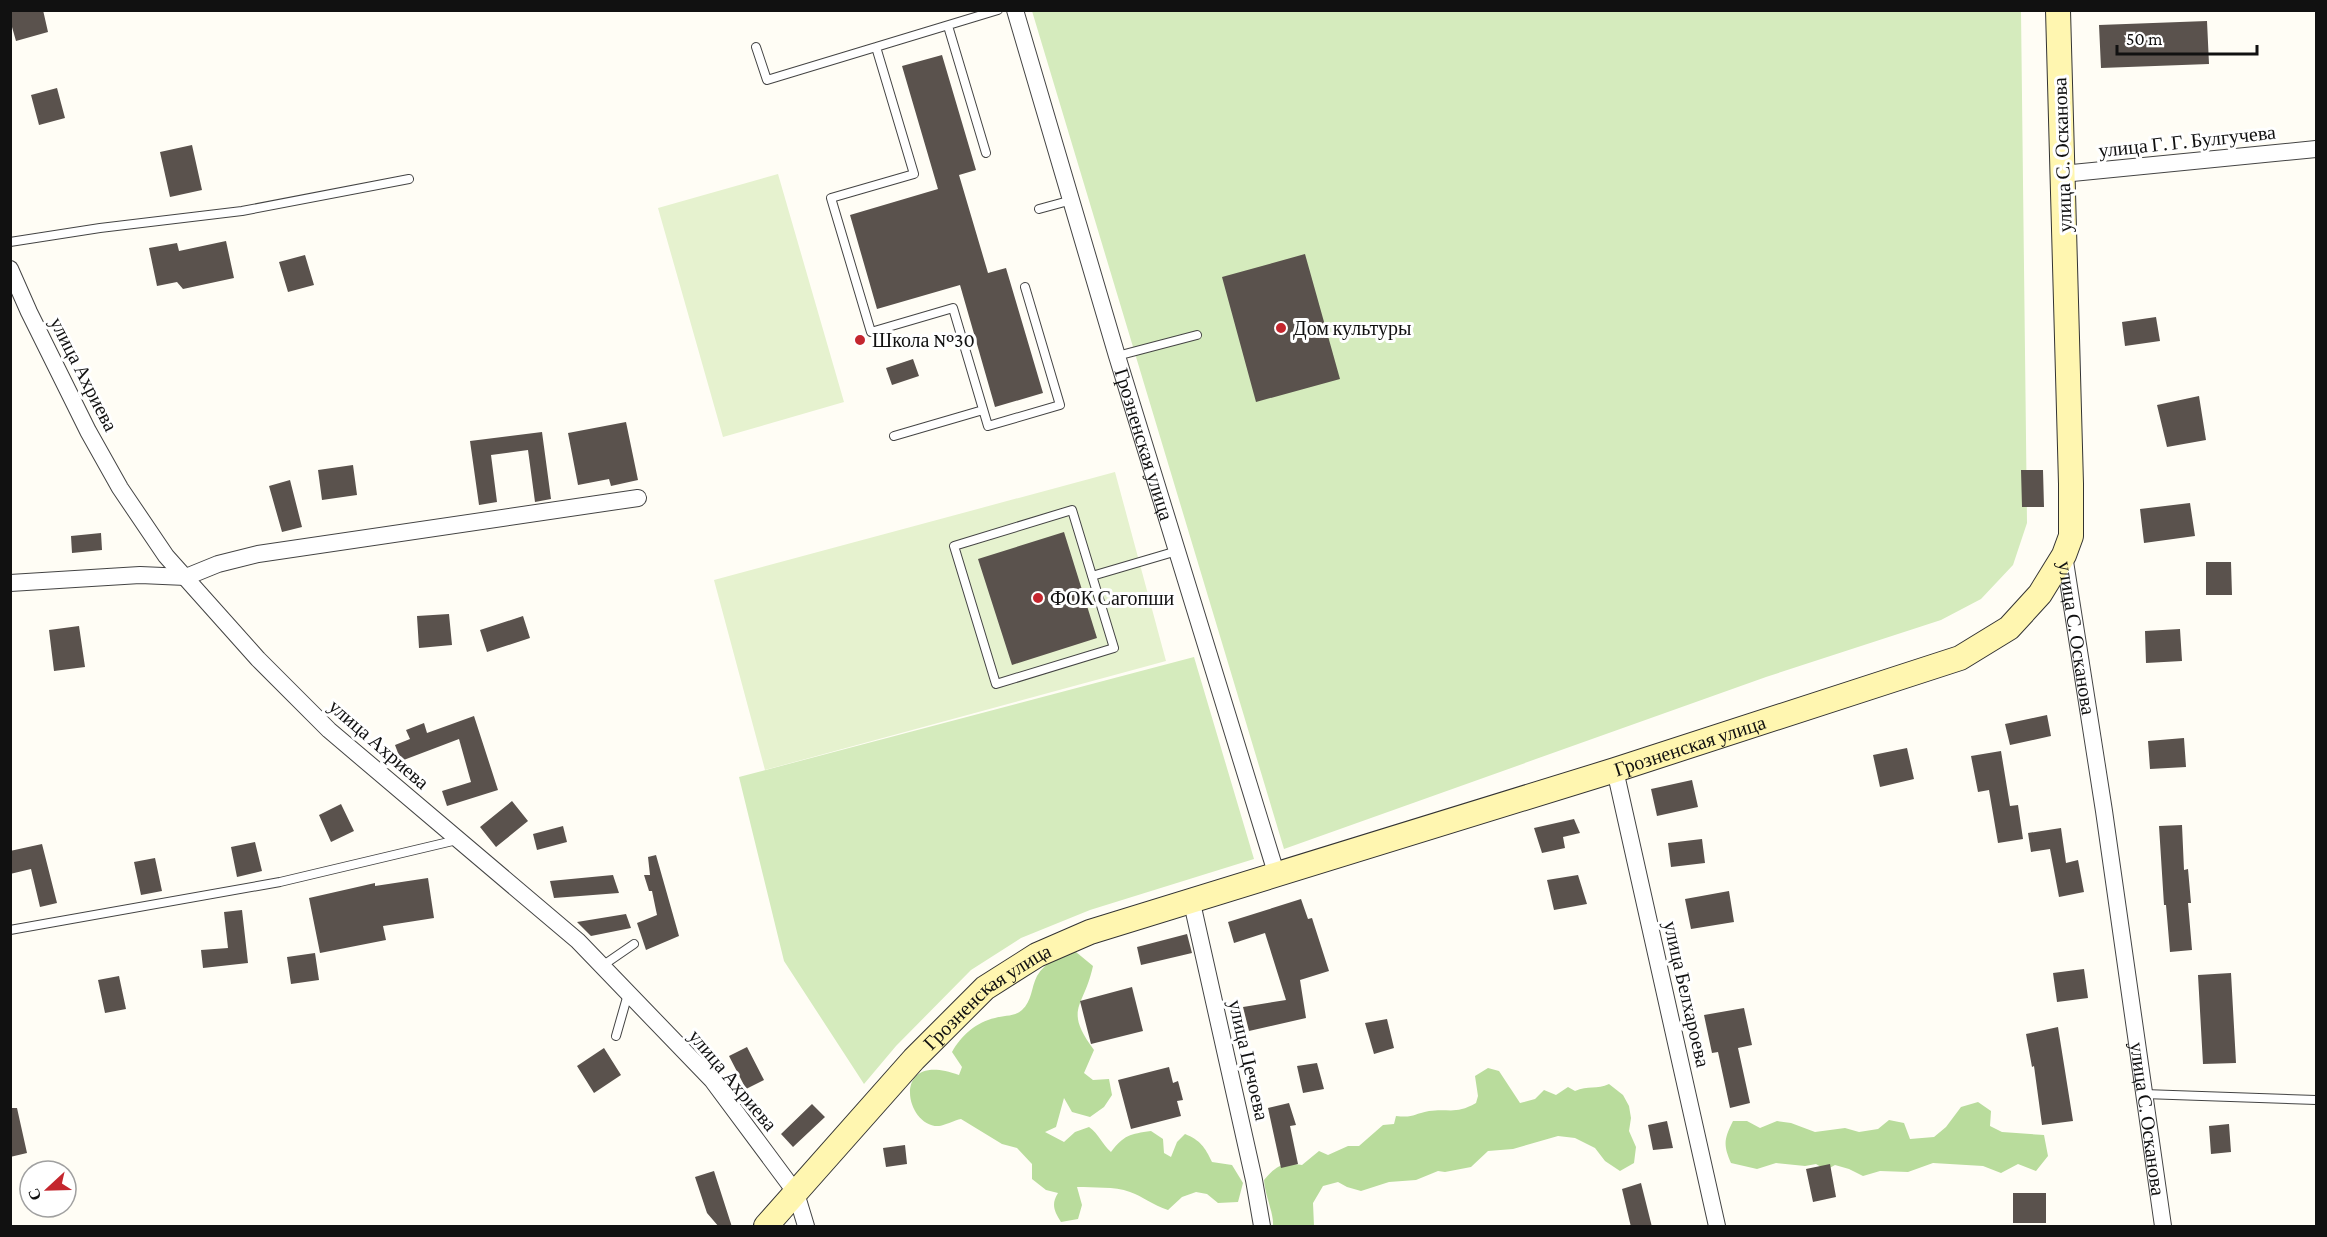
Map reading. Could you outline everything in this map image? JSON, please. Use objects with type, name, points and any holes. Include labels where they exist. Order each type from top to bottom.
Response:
[{"type":"street","name":"Грозненская улица","points":[[1015,10],[1117,356],[1277,876]]},
{"type":"street","name":"улица С. Осканова","points":[[2058,10],[2071,484],[2071,536],[2064,555],[2104,811],[2163,1227]]},
{"type":"street","name":"улица Г. Г. Булгучева","points":[[2062,174],[2316,149]]},
{"type":"street","name":"улица Ахриева","points":[[10,269],[88,432],[145,526],[166,556],[258,658],[329,730],[578,941],[712,1080],[796,1193]]},
{"type":"street","points":[[10,583],[140,575],[186,577],[218,564],[258,554],[638,498]]},
{"type":"street","name":"Грозненская улица","points":[[766,1227],[914,1059],[985,988],[1036,956],[1090,932],[1192,903],[1615,770],[1960,658],[2008,628],[2040,594],[2064,555]]},
{"type":"street","name":"улица Белхароева","points":[[1615,770],[1717,1227]]},
{"type":"street","name":"улица Цечоева","points":[[1192,903],[1254,1180],[1262,1227]]},
{"type":"street","points":[[796,1193],[806,1227]]},
{"type":"lane","points":[[756,47],[767,80],[999,10]]},
{"type":"lane","points":[[948,26],[986,153]]},
{"type":"lane","points":[[876,47],[914,174],[831,198],[871,332],[953,308],[988,426],[1060,405],[1025,287]]},
{"type":"lane","points":[[10,242],[100,228],[242,211],[409,179]]},
{"type":"lane","points":[[1039,209],[1072,200]]},
{"type":"lane","points":[[1117,356],[1197,335]]},
{"type":"lane","points":[[894,436],[983,410]]},
{"type":"lane","points":[[1072,510],[1092,576],[1114,648],[996,684],[954,546],[1072,510]]},
{"type":"lane","points":[[1092,576],[1177,551]]},
{"type":"lane","points":[[10,930],[280,882],[458,840]]},
{"type":"lane","points":[[602,966],[634,944]]},
{"type":"lane","points":[[616,1036],[628,994]]},
{"type":"lane","points":[[2144,1094],[2316,1100]]},
{"type":"green space","points":[[1032,11],[2021,11],[2027,523],[2013,565],[1981,599],[1941,620],[1766,677],[1284,849]]},
{"type":"green space","points":[[778,174],[844,402],[723,437],[658,208]]},
{"type":"green space","points":[[1115,472],[1166,661],[765,770],[714,580]]},
{"type":"green space","points":[[1194,657],[1254,859],[1090,910],[1021,938],[971,970],[896,1046],[864,1084],[784,961],[739,777]]},
{"type":"green space","points":[[1076,952],[1093,966],[1078,1008],[1080,1025],[1094,1050],[1084,1073],[1093,1080],[1109,1079],[1112,1095],[1104,1107],[1090,1117],[1072,1112],[1064,1098],[1056,1127],[1045,1132],[1064,1142],[1075,1132],[1089,1127],[1111,1152],[1128,1136],[1151,1131],[1163,1139],[1164,1153],[1171,1157],[1177,1142],[1185,1134],[1202,1145],[1212,1162],[1232,1165],[1243,1183],[1238,1202],[1218,1203],[1207,1194],[1196,1192],[1182,1197],[1168,1210],[1124,1190],[1077,1187],[1082,1205],[1078,1219],[1061,1222],[1054,1207],[1058,1193],[1046,1190],[1032,1179],[1032,1164],[1017,1148],[1002,1144],[961,1119],[939,1126],[927,1123],[918,1115],[912,1104],[910,1092],[913,1080],[922,1072],[937,1070],[959,1075],[962,1067],[952,1052],[960,1040],[975,1026],[998,1017],[1016,1014],[1022,1010],[1030,998],[1037,976],[1044,967],[1059,957]]},
{"type":"green space","points":[[1488,1068],[1499,1071],[1520,1103],[1535,1099],[1544,1090],[1556,1095],[1568,1087],[1575,1091],[1609,1084],[1623,1095],[1629,1106],[1631,1118],[1629,1131],[1636,1147],[1634,1163],[1620,1171],[1605,1161],[1595,1148],[1575,1138],[1558,1136],[1513,1149],[1488,1151],[1471,1167],[1445,1172],[1438,1171],[1416,1180],[1389,1182],[1361,1191],[1338,1182],[1323,1186],[1313,1203],[1314,1226],[1273,1226],[1264,1180],[1276,1168],[1285,1164],[1302,1165],[1319,1151],[1328,1155],[1348,1146],[1359,1146],[1383,1125],[1394,1124],[1396,1116],[1469,1107],[1476,1103],[1478,1096],[1475,1076]]},
{"type":"green space","points":[[1978,1102],[1991,1111],[1990,1126],[2002,1132],[2044,1135],[2048,1156],[2036,1171],[2018,1164],[2001,1173],[1983,1166],[1933,1163],[1908,1172],[1880,1171],[1863,1176],[1835,1165],[1826,1170],[1816,1164],[1805,1166],[1776,1163],[1757,1169],[1731,1163],[1726,1147],[1726,1137],[1733,1121],[1747,1121],[1760,1128],[1777,1121],[1791,1123],[1815,1132],[1845,1128],[1859,1132],[1878,1129],[1889,1120],[1904,1123],[1910,1139],[1934,1137],[1946,1127],[1961,1107]]},
{"type":"building","points":[[10,10],[43,10],[48,32],[16,41],[10,20]]},
{"type":"building","points":[[2207,21],[2209,64],[2101,68],[2099,25]]},
{"type":"building","points":[[942,55],[976,170],[959,175],[988,273],[1006,268],[1043,393],[995,407],[960,285],[877,309],[850,215],[938,189],[902,66]]},
{"type":"building","points":[[57,88],[65,118],[39,125],[31,95]]},
{"type":"building","points":[[192,145],[202,190],[170,197],[160,152]]},
{"type":"building","points":[[226,241],[234,278],[183,289],[177,282],[157,286],[149,248],[177,243],[179,251]]},
{"type":"building","name":"Дом культуры","points":[[1305,254],[1340,379],[1256,402],[1222,277]]},
{"type":"building","points":[[305,255],[314,285],[288,292],[279,262]]},
{"type":"building","points":[[2156,317],[2160,341],[2125,346],[2122,322]]},
{"type":"building","points":[[913,359],[919,376],[892,385],[886,368]]},
{"type":"building","points":[[2199,396],[2206,440],[2167,447],[2157,405]]},
{"type":"building","points":[[626,422],[638,480],[611,486],[609,479],[578,485],[568,433]]},
{"type":"building","points":[[542,432],[551,499],[535,502],[528,450],[491,455],[497,502],[479,505],[470,441]]},
{"type":"building","points":[[353,465],[357,495],[322,500],[318,470]]},
{"type":"building","points":[[2021,470],[2043,470],[2044,507],[2022,507]]},
{"type":"building","points":[[290,480],[302,527],[282,532],[269,486]]},
{"type":"building","points":[[2190,503],[2195,536],[2144,543],[2140,509]]},
{"type":"building","name":"ФОК Сагопши","points":[[1064,532],[1097,638],[1012,665],[978,559]]},
{"type":"building","points":[[101,533],[102,550],[72,553],[71,536]]},
{"type":"building","points":[[2206,562],[2231,562],[2232,595],[2206,595]]},
{"type":"building","points":[[449,614],[452,645],[419,648],[417,616]]},
{"type":"building","points":[[523,616],[530,638],[487,652],[480,630]]},
{"type":"building","points":[[79,626],[85,667],[54,671],[49,630]]},
{"type":"building","points":[[2180,629],[2182,661],[2146,663],[2145,631]]},
{"type":"building","points":[[2047,715],[2051,736],[2010,745],[2005,724]]},
{"type":"building","points":[[474,716],[498,790],[447,806],[442,791],[471,782],[459,739],[401,761],[395,745],[410,739],[406,730],[424,723],[427,733]]},
{"type":"building","points":[[2184,738],[2186,767],[2150,769],[2148,741]]},
{"type":"building","points":[[1907,748],[1914,779],[1880,787],[1873,755]]},
{"type":"building","points":[[2001,751],[2010,806],[2018,805],[2023,839],[1998,843],[1989,790],[1978,792],[1971,756]]},
{"type":"building","points":[[1692,780],[1698,807],[1657,816],[1651,789]]},
{"type":"building","points":[[512,801],[528,821],[496,847],[480,827]]},
{"type":"building","points":[[341,804],[354,831],[331,842],[319,815]]},
{"type":"building","points":[[1574,819],[1580,833],[1563,837],[1565,848],[1542,853],[1534,828]]},
{"type":"building","points":[[2182,825],[2184,870],[2188,869],[2191,903],[2188,903],[2192,950],[2170,952],[2166,905],[2164,905],[2159,826]]},
{"type":"building","points":[[563,826],[567,842],[537,850],[533,834]]},
{"type":"building","points":[[2061,828],[2066,863],[2078,860],[2084,892],[2059,897],[2050,849],[2031,852],[2028,833]]},
{"type":"building","points":[[1702,839],[1705,863],[1671,867],[1668,843]]},
{"type":"building","points":[[255,842],[262,871],[237,877],[231,847]]},
{"type":"building","points":[[42,844],[57,903],[40,907],[31,869],[10,874],[10,851]]},
{"type":"building","points":[[656,855],[679,936],[646,950],[637,923],[657,915],[652,891],[649,891],[644,875],[650,875],[648,857]]},
{"type":"building","points":[[155,858],[162,891],[141,895],[134,862]]},
{"type":"building","points":[[613,875],[619,893],[554,898],[550,881]]},
{"type":"building","points":[[1578,875],[1587,904],[1554,910],[1547,880]]},
{"type":"building","points":[[428,878],[434,918],[383,926],[386,940],[320,953],[309,898],[375,883],[375,886]]},
{"type":"building","points":[[1729,891],[1734,922],[1691,929],[1685,899]]},
{"type":"building","points":[[1301,899],[1308,919],[1312,918],[1329,971],[1300,980],[1306,1018],[1249,1031],[1243,1007],[1286,1000],[1265,933],[1234,943],[1228,922]]},
{"type":"building","points":[[242,910],[248,963],[203,968],[201,950],[228,948],[224,912]]},
{"type":"building","points":[[626,914],[631,928],[591,936],[577,922]]},
{"type":"building","points":[[1187,934],[1192,953],[1141,965],[1137,947]]},
{"type":"building","points":[[315,953],[319,980],[291,984],[287,957]]},
{"type":"building","points":[[2084,969],[2088,998],[2057,1002],[2053,973]]},
{"type":"building","points":[[2231,973],[2236,1063],[2203,1064],[2198,975]]},
{"type":"building","points":[[119,976],[126,1009],[105,1013],[98,980]]},
{"type":"building","points":[[1132,987],[1143,1031],[1091,1044],[1080,1001]]},
{"type":"building","points":[[1744,1008],[1752,1045],[1738,1048],[1750,1103],[1730,1108],[1718,1052],[1712,1053],[1704,1015]]},
{"type":"building","points":[[1387,1019],[1394,1048],[1374,1054],[1365,1023]]},
{"type":"building","points":[[2058,1027],[2073,1121],[2042,1125],[2034,1066],[2032,1067],[2026,1034]]},
{"type":"building","points":[[747,1047],[764,1080],[746,1089],[729,1056]]},
{"type":"building","points":[[604,1048],[621,1075],[594,1093],[577,1066]]},
{"type":"building","points":[[1317,1063],[1324,1089],[1303,1093],[1297,1066]]},
{"type":"building","points":[[1169,1067],[1173,1083],[1178,1081],[1183,1100],[1177,1101],[1181,1116],[1131,1129],[1118,1080]]},
{"type":"building","points":[[1289,1103],[1296,1125],[1290,1126],[1298,1164],[1281,1168],[1268,1108]]},
{"type":"building","points":[[812,1104],[825,1117],[793,1147],[781,1134]]},
{"type":"building","points":[[10,1108],[17,1108],[27,1153],[10,1157]]},
{"type":"building","points":[[1667,1121],[1673,1148],[1653,1150],[1648,1125]]},
{"type":"building","points":[[2229,1124],[2231,1152],[2211,1154],[2209,1126]]},
{"type":"building","points":[[905,1145],[907,1164],[886,1167],[883,1148]]},
{"type":"building","points":[[1830,1164],[1836,1197],[1813,1202],[1806,1169]]},
{"type":"building","points":[[714,1171],[732,1227],[719,1227],[707,1213],[695,1177]]},
{"type":"building","points":[[1641,1183],[1652,1227],[1631,1227],[1622,1189]]},
{"type":"building","points":[[2013,1193],[2046,1193],[2046,1223],[2013,1223]]},
{"type":"place","name":"Дом культуры","points":[[1281,328]]},
{"type":"place","name":"Школа №30","points":[[860,340]]},
{"type":"place","name":"ФОК Сагопши","points":[[1038,598]]}]
